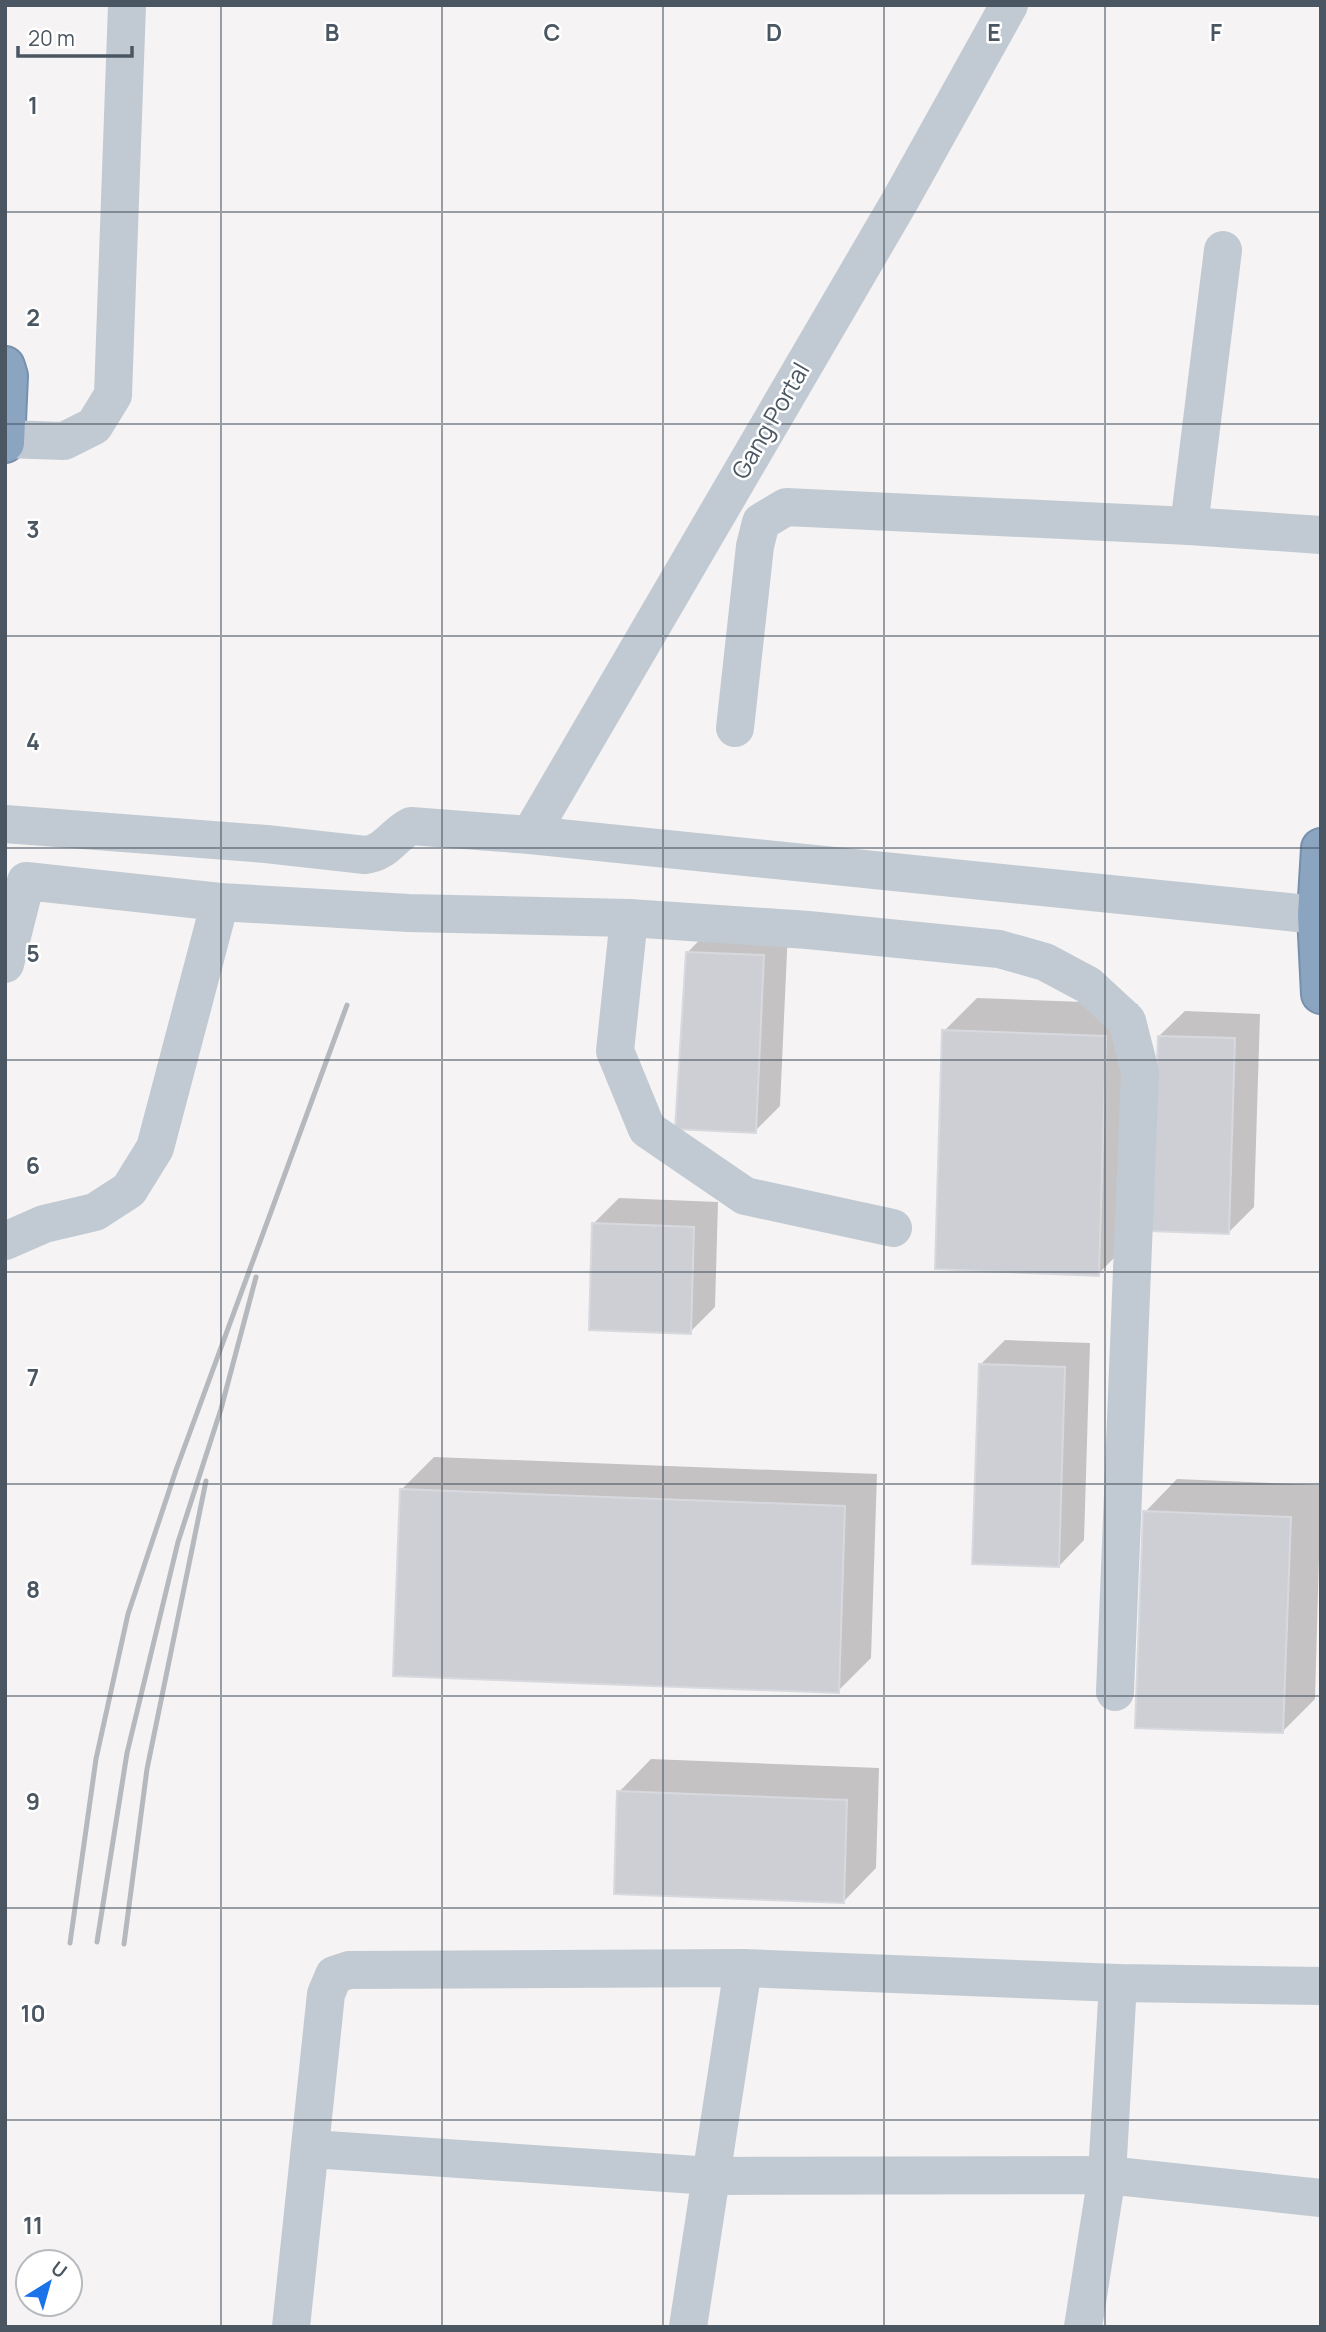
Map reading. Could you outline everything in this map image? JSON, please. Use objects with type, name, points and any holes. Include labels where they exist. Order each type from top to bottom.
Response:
[{"type":"highway","points":[[5,366],[8,376],[5,441]]},
{"type":"highway","points":[[1321,848],[1317,915],[1321,993]]},
{"type":"street","points":[[5,441],[64,441],[94,426],[113,395],[127,5]]},
{"type":"street","name":"Gang Portal","points":[[530,835],[901,200],[1009,5]]},
{"type":"street","points":[[1189,526],[1223,250]]},
{"type":"street","points":[[736,728],[758,534],[761,522],[786,507],[1321,535]]},
{"type":"street","points":[[5,824],[266,844],[365,855],[376,854],[384,849],[398,832],[411,826],[530,835],[1317,915]]},
{"type":"street","points":[[5,964],[16,880],[220,902],[408,913],[629,918],[808,930],[999,949],[1045,962],[1088,985],[1127,1021],[1140,1072],[1115,1692]]},
{"type":"street","points":[[5,1241],[44,1224],[95,1212],[129,1191],[155,1148],[220,902]]},
{"type":"street","points":[[629,918],[615,1051],[646,1129],[745,1196],[893,1228]]},
{"type":"street","points":[[688,2327],[743,1968]]},
{"type":"street","points":[[291,2327],[312,2149],[326,1994],[334,1975],[349,1970],[743,1968],[1118,1983],[1321,1986]]},
{"type":"street","points":[[1083,2327],[1107,2175],[1118,1983]]},
{"type":"street","points":[[312,2149],[710,2176],[1107,2175],[1321,2198]]},
{"type":"building","points":[[686,952],[764,955],[756,1133],[675,1129]]},
{"type":"building","points":[[942,1030],[1106,1036],[1099,1276],[935,1269]]},
{"type":"building","points":[[1158,1036],[1235,1038],[1229,1234],[1151,1231]]},
{"type":"building","points":[[592,1223],[694,1227],[691,1334],[589,1330]]},
{"type":"building","points":[[979,1364],[1065,1367],[1059,1567],[972,1564]]},
{"type":"building","points":[[400,1489],[845,1506],[839,1693],[393,1676]]},
{"type":"building","points":[[1143,1511],[1291,1517],[1283,1733],[1135,1728]]},
{"type":"building","points":[[617,1791],[847,1800],[844,1903],[614,1894]]},
{"type":"railway","points":[[70,1943],[96,1759],[128,1614],[176,1470],[347,1005]]},
{"type":"railway","points":[[97,1942],[127,1753],[178,1542],[221,1409],[256,1277]]},
{"type":"railway","points":[[124,1944],[147,1769],[206,1481]]}]
